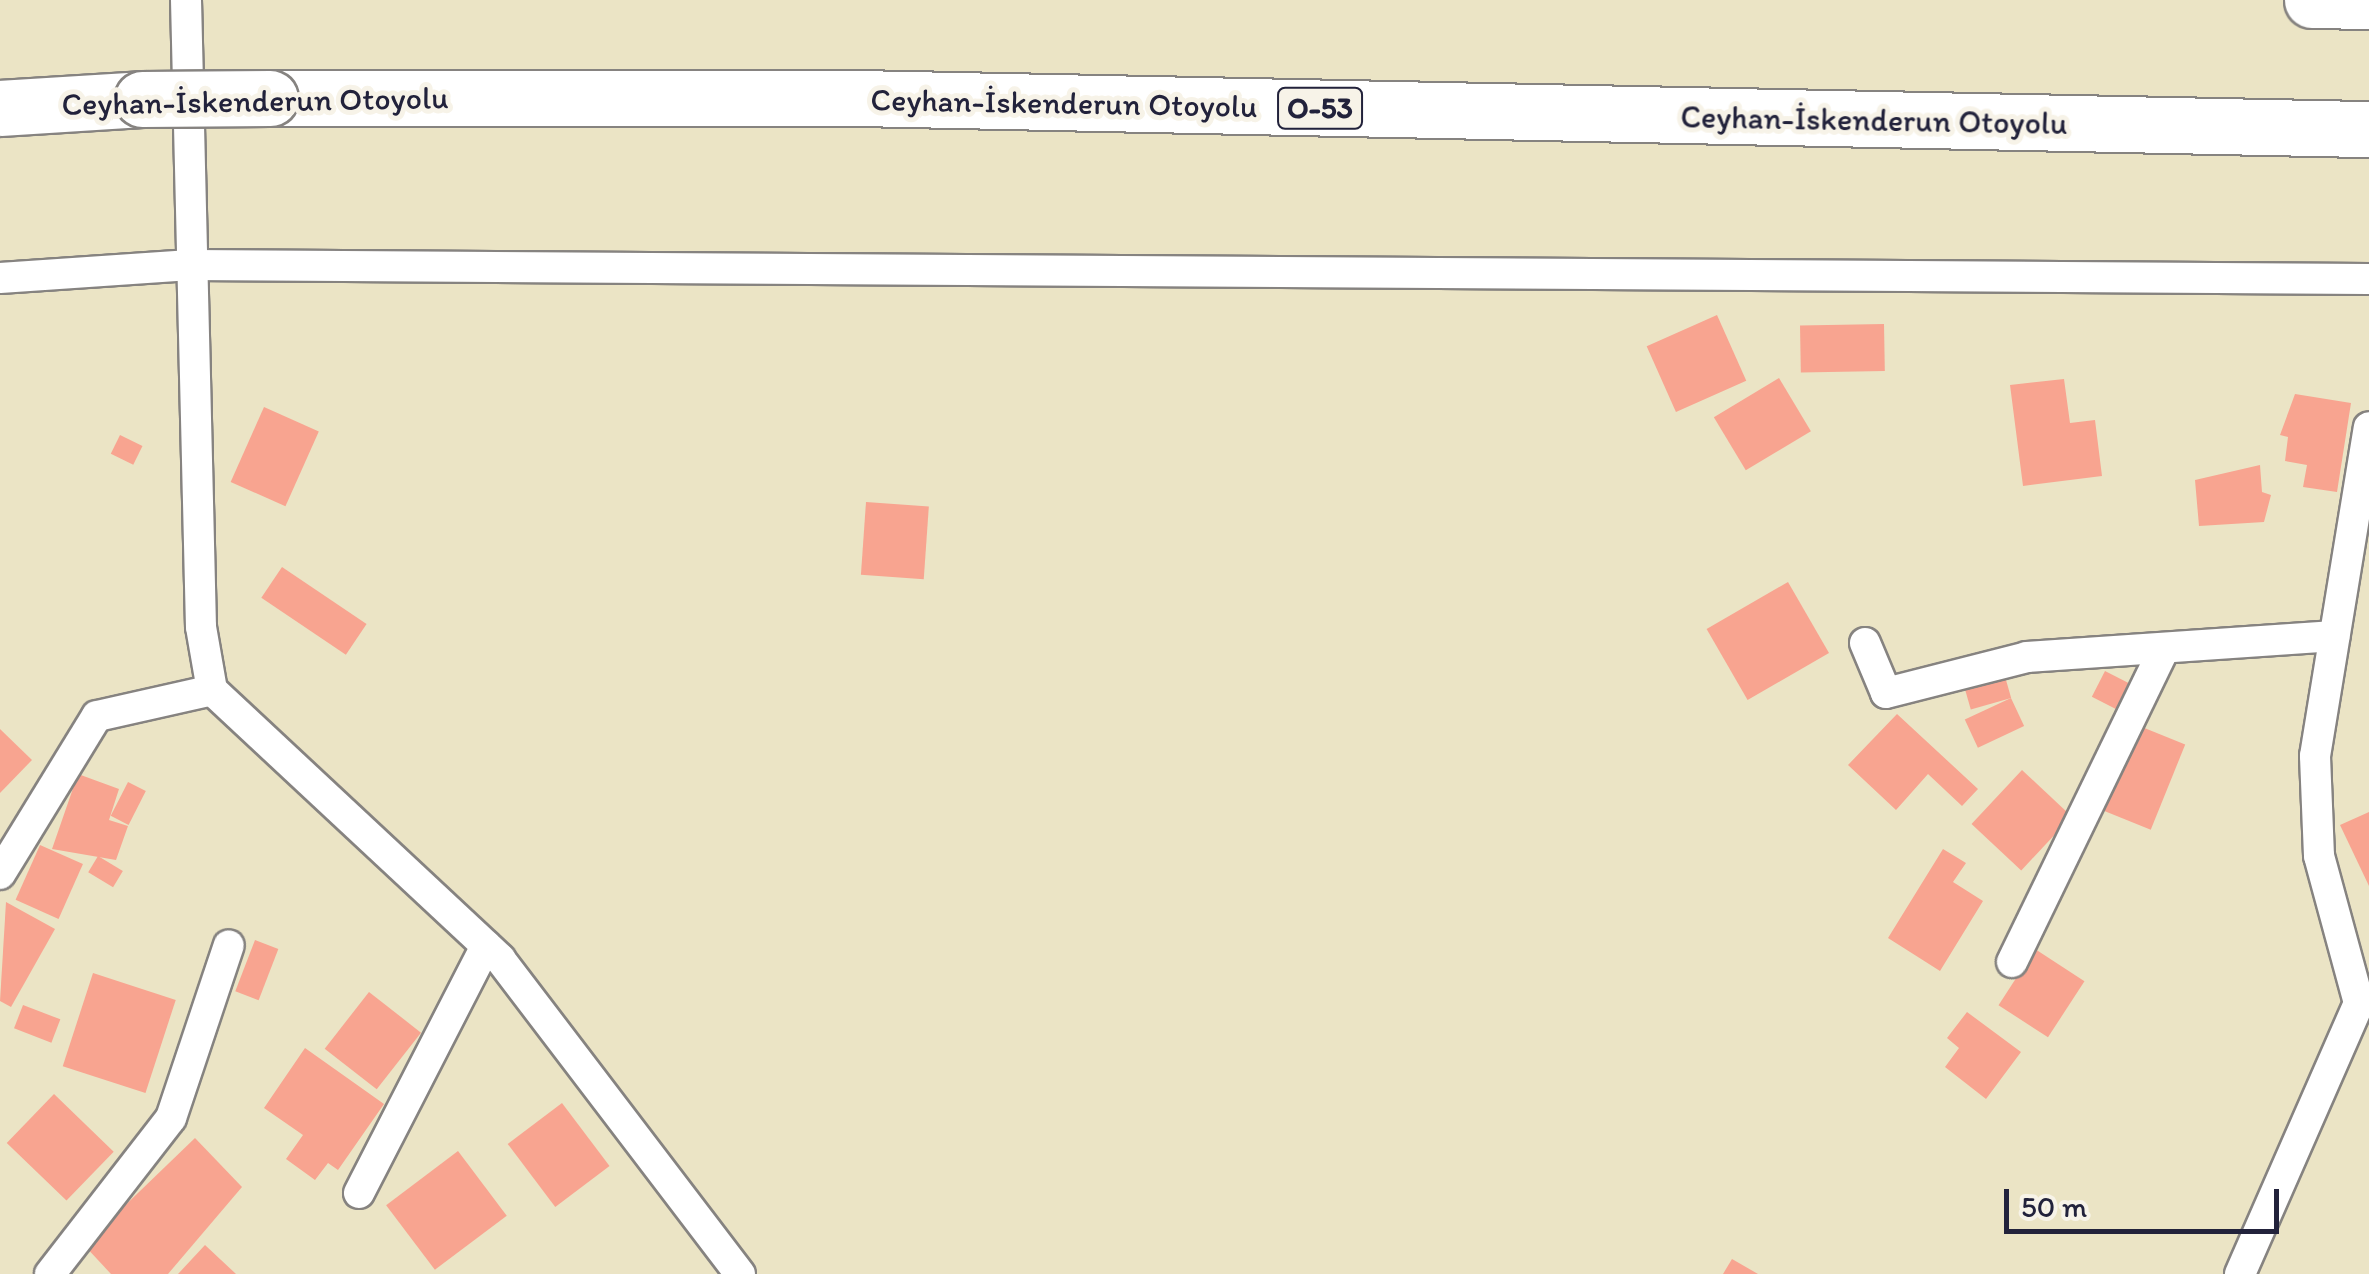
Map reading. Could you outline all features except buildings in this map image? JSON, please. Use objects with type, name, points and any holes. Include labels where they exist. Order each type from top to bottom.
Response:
[{"type":"highway","points":[[2312,0],[2369,1]]},
{"type":"highway","name":"Ceyhan-İskenderun Otoyolu","points":[[0,108],[142,99],[858,98],[2369,129]]},
{"type":"street","points":[[186,0],[201,627],[212,690],[486,946],[740,1274]]},
{"type":"street","points":[[0,278],[192,266],[2369,279]]},
{"type":"street","points":[[2240,1274],[2359,1003],[2319,856],[2314,756],[2369,427]]},
{"type":"street","points":[[1865,643],[1886,693],[2027,657],[2334,636]]},
{"type":"street","points":[[2012,962],[2164,649]]},
{"type":"street","points":[[0,874],[96,716],[212,690]]},
{"type":"street","points":[[50,1274],[172,1118],[229,945]]},
{"type":"street","points":[[359,1193],[486,946]]}]
